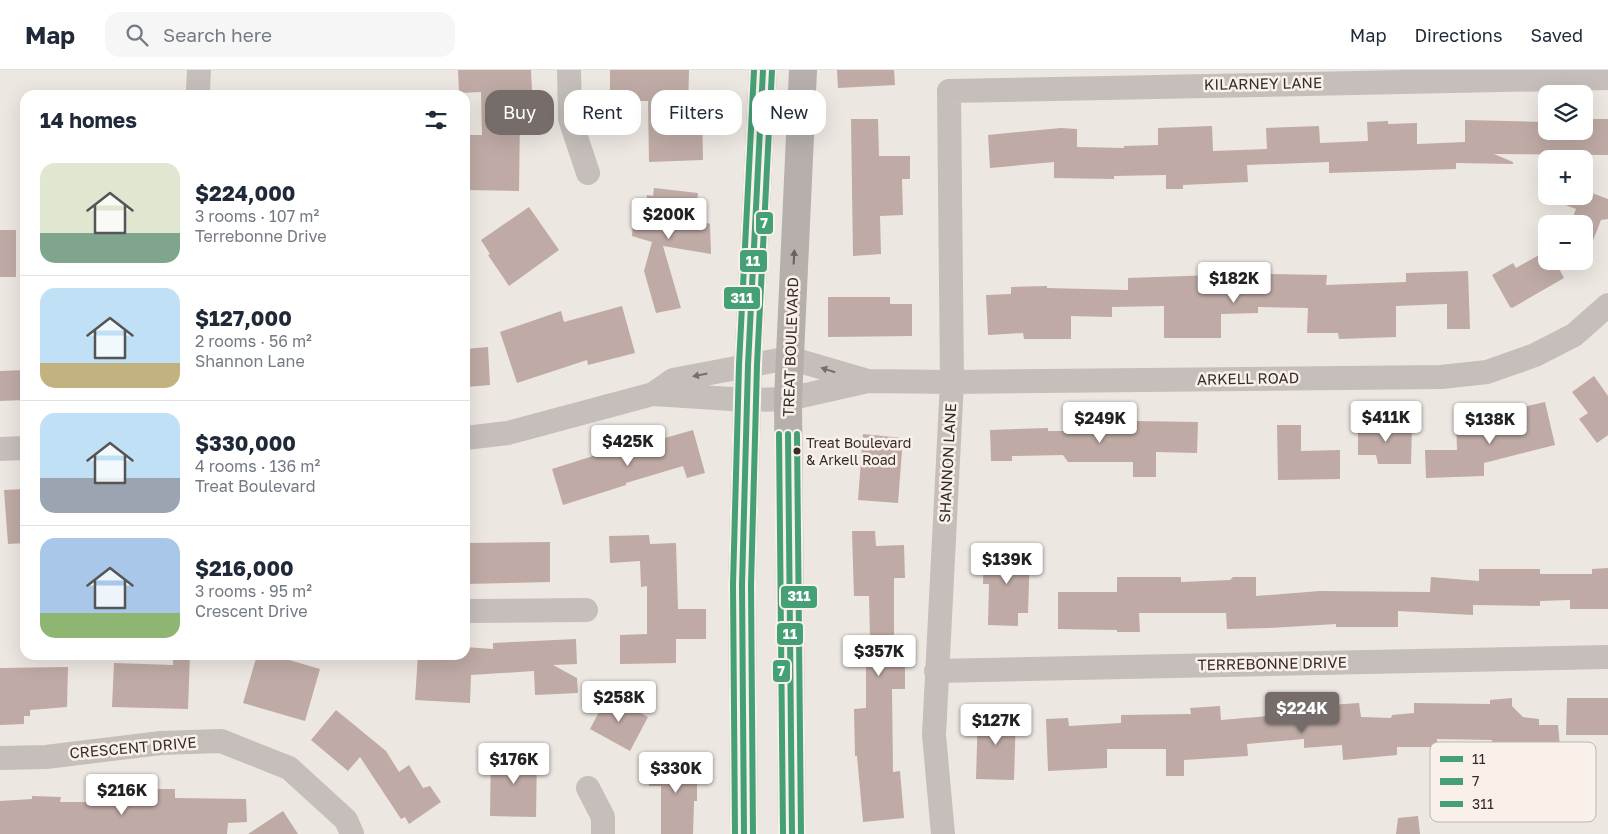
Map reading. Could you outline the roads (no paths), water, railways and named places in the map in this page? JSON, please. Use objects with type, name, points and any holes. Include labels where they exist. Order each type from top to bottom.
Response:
[{"type":"main road","points":[[744,834],[742,585],[748,365],[763,70]]},
{"type":"main road","name":"TREAT BOULEVARD","points":[[792,834],[788,399],[803,70]]},
{"type":"street","points":[[569,70],[570,118],[588,173]]},
{"type":"street","name":"KILARNEY LANE","points":[[948,91],[1608,78]]},
{"type":"street","name":"SHANNON LANE","points":[[943,834],[934,735],[952,382],[948,91]]},
{"type":"street","name":"ARKELL ROAD","points":[[470,437],[508,433],[653,394],[747,400],[788,399],[868,381],[952,382],[1441,377],[1487,372],[1535,355],[1574,335],[1608,306]]},
{"type":"street","name":"ARKELL ROAD","points":[[653,394],[673,380],[789,358],[868,381]]},
{"type":"street","points":[[0,449],[20,448]]},
{"type":"street","points":[[470,610],[586,610]]},
{"type":"street","name":"TERREBONNE DRIVE","points":[[936,671],[1608,657]]},
{"type":"street","name":"CRESCENT DRIVE","points":[[0,758],[46,757],[161,743],[221,741],[289,768],[346,820],[352,834]]},
{"type":"street","points":[[588,788],[603,817],[603,834]]},
{"type":"place","name":"Treat Boulevard & Arkell Road","points":[[797,451]]}]
